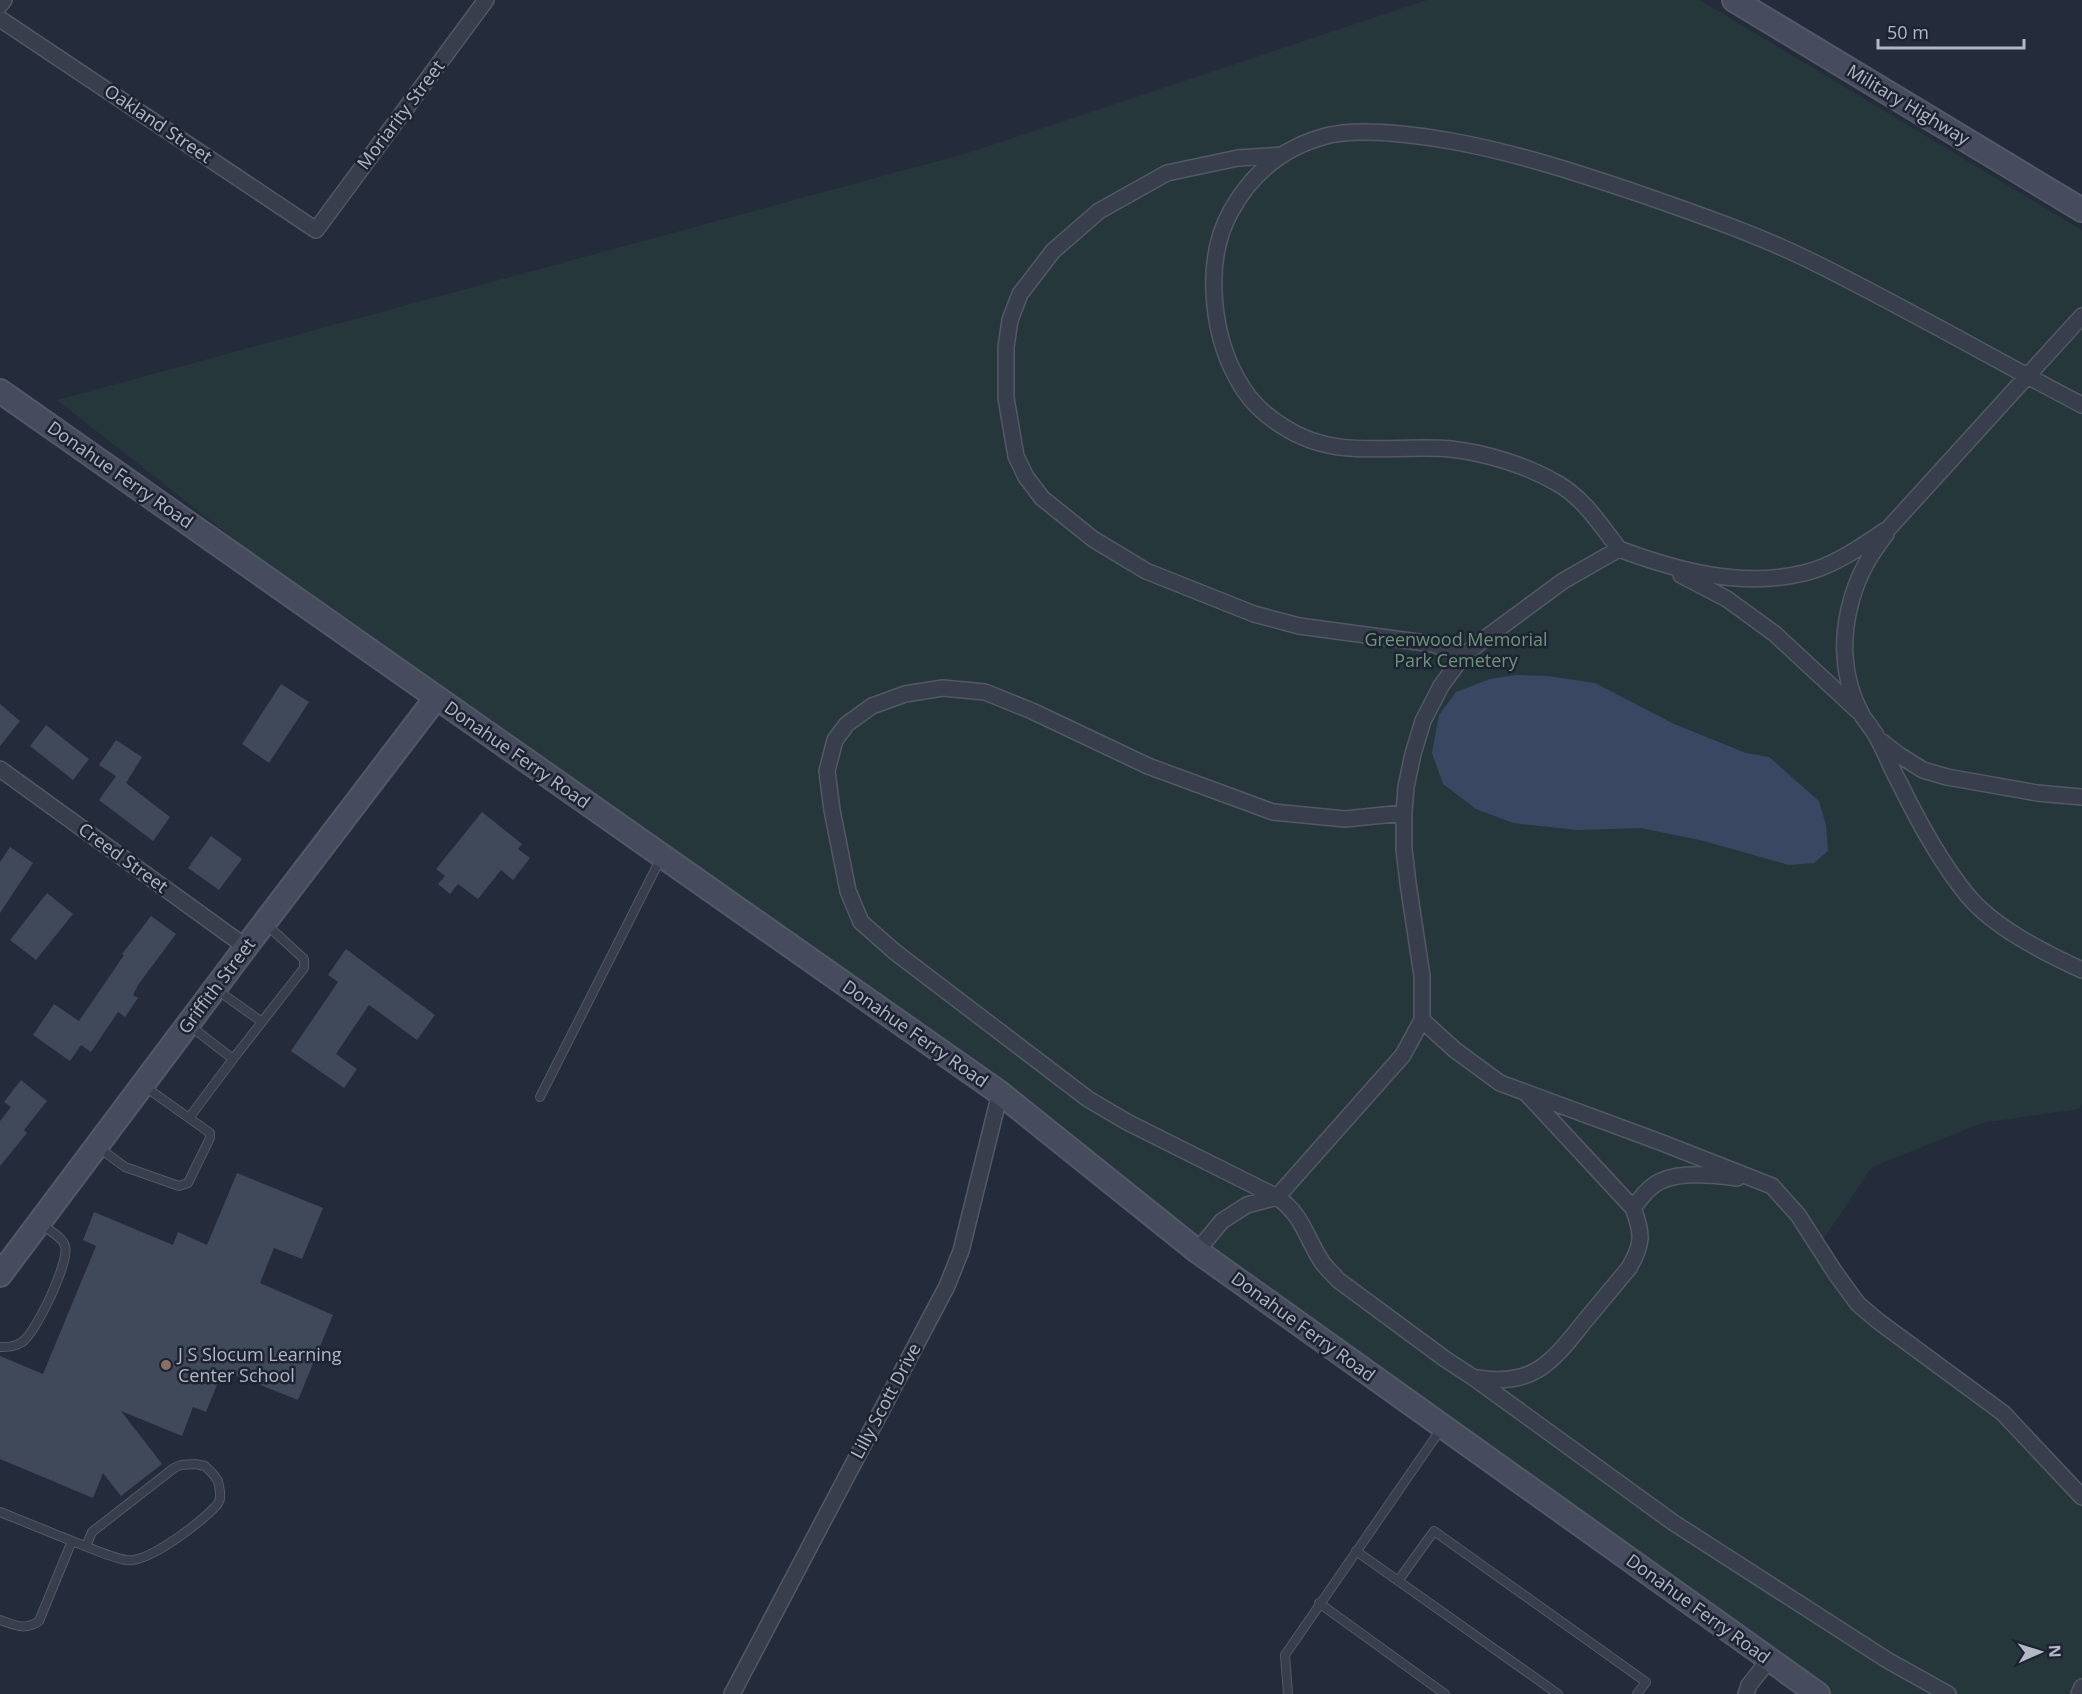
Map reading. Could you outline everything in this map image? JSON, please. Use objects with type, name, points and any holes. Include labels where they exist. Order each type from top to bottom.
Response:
[{"type":"street","points":[[0,5],[4,0]]},
{"type":"street","name":"Moriarity Street","points":[[316,230],[486,0]]},
{"type":"street","name":"Military Highway","points":[[1734,0],[2082,210]]},
{"type":"street","name":"Oakland Street","points":[[0,19],[316,230]]},
{"type":"street","points":[[1863,716],[1774,634],[1727,599],[1662,565],[1619,549],[1586,506],[1557,483],[1517,465],[1453,450],[1348,449],[1321,446],[1294,434],[1268,417],[1245,392],[1230,362],[1220,333],[1214,272],[1227,217],[1242,192],[1260,171],[1282,155],[1329,135],[1354,132],[1428,137],[1544,162],[1768,241],[1814,262],[2082,405]]},
{"type":"street","points":[[1282,155],[1238,158],[1167,173],[1099,211],[1053,251],[1020,294],[1010,320],[1006,346],[1006,398],[1016,456],[1026,477],[1042,498],[1093,539],[1146,571],[1254,614],[1299,626],[1433,644],[1463,656]]},
{"type":"street","points":[[2082,316],[1889,528],[1866,564],[1854,590],[1847,622],[1845,656],[1848,681],[1863,716],[1878,738],[1918,819],[1970,898],[1991,917],[2025,941],[2050,956],[2082,970]]},
{"type":"street","name":"Donahue Ferry Road","points":[[0,391],[1000,1093],[1197,1251],[1818,1694]]},
{"type":"street","points":[[1662,565],[1709,576],[1744,579],[1805,573],[1857,549],[1889,528]]},
{"type":"street","points":[[1197,1251],[1221,1221],[1248,1205],[1277,1197],[1403,1055],[1422,1020],[1422,976],[1406,872],[1404,813],[1411,765],[1423,721],[1441,686],[1463,656],[1518,613],[1563,580],[1619,549]]},
{"type":"street","points":[[1404,813],[1345,819],[1274,812],[1148,766],[1032,711],[985,692],[943,688],[905,694],[872,706],[847,724],[835,740],[827,771],[848,891],[861,922],[895,952],[1088,1099],[1127,1122],[1289,1205],[1300,1218],[1323,1264],[1338,1280],[1674,1523],[1887,1660],[1947,1694]]},
{"type":"street","name":"Griffith Street","points":[[0,1275],[264,922],[436,698]]},
{"type":"street","points":[[1878,738],[1923,770],[1947,777],[2037,793],[2082,797]]},
{"type":"street","name":"Creed Street","points":[[0,769],[246,947]]},
{"type":"street","points":[[1422,1020],[1480,1070],[1500,1083],[1772,1186],[1798,1215],[1858,1304],[1878,1322],[2003,1413],[2082,1497]]},
{"type":"street","points":[[1474,1378],[1498,1381],[1518,1377],[1550,1363],[1629,1268],[1641,1242],[1640,1227],[1633,1208],[1525,1091]]},
{"type":"street","name":"Lilly Scott Drive","points":[[732,1694],[947,1286],[961,1251],[1000,1093]]},
{"type":"street","points":[[1633,1208],[1644,1194],[1661,1181],[1684,1176],[1709,1174],[1772,1186]]},
{"type":"street","points":[[1746,1694],[1749,1685],[1769,1659]]},
{"type":"street","points":[[2079,1694],[2082,1687]]},
{"type":"lane","points":[[540,1097],[662,856]]},
{"type":"lane","points":[[189,1118],[304,968],[304,959],[264,922]]},
{"type":"lane","points":[[215,988],[262,1022]]},
{"type":"lane","points":[[188,1024],[233,1059]]},
{"type":"lane","points":[[97,1146],[125,1167],[179,1186],[188,1184],[210,1138],[210,1133],[142,1085]]},
{"type":"lane","points":[[0,1347],[12,1347],[24,1341],[33,1330],[62,1268],[66,1255],[62,1240],[39,1223]]},
{"type":"lane","points":[[1288,1694],[1285,1655],[1443,1426]]},
{"type":"lane","points":[[0,1512],[72,1541],[86,1546],[127,1560],[138,1559],[158,1552],[217,1505],[220,1499],[218,1481],[205,1466],[195,1464],[174,1468],[92,1532],[86,1546]]},
{"type":"lane","points":[[1398,1581],[1434,1531],[1646,1682],[1637,1694]]},
{"type":"lane","points":[[0,1620],[23,1628],[39,1621],[72,1541]]},
{"type":"lane","points":[[1356,1551],[1558,1694]]},
{"type":"lane","points":[[1320,1603],[1445,1694]]},
{"type":"green space","name":"Greenwood Memorial Park Cemetery","points":[[1427,0],[1700,0],[2082,230],[2082,1104],[2079,1109],[1982,1123],[1872,1167],[1822,1241],[1858,1293],[2003,1413],[2082,1497],[2082,1694],[1818,1694],[436,698],[57,400],[971,152]]},
{"type":"water","points":[[1516,675],[1548,676],[1595,683],[1674,724],[1746,753],[1769,757],[1819,801],[1826,825],[1828,851],[1814,863],[1789,865],[1704,841],[1641,828],[1578,830],[1513,823],[1476,809],[1443,784],[1432,753],[1439,715],[1456,692],[1490,679]]},
{"type":"building","points":[[281,684],[309,702],[269,763],[242,744]]},
{"type":"building","points":[[0,704],[20,721],[0,746]]},
{"type":"building","points":[[46,725],[89,759],[73,780],[30,746]]},
{"type":"building","points":[[116,740],[142,757],[126,783],[170,817],[153,841],[99,800],[116,776],[99,765]]},
{"type":"building","points":[[482,812],[522,844],[518,849],[530,858],[513,880],[501,870],[478,899],[458,884],[450,894],[438,884],[445,876],[436,869]]},
{"type":"building","points":[[211,836],[242,859],[219,890],[188,868]]},
{"type":"building","points":[[10,847],[33,863],[0,913],[0,862]]},
{"type":"building","points":[[47,893],[73,914],[36,960],[10,940]]},
{"type":"building","points":[[151,916],[176,934],[138,985],[133,995],[138,998],[125,1017],[118,1012],[91,1052],[81,1045],[70,1061],[33,1035],[54,1004],[79,1021],[124,955],[122,954]]},
{"type":"building","points":[[346,949],[435,1015],[417,1040],[369,1005],[336,1054],[357,1069],[344,1088],[291,1051],[338,982],[328,975]]},
{"type":"building","points":[[21,1080],[47,1101],[24,1130],[27,1133],[0,1166],[0,1121],[11,1107],[4,1102]]},
{"type":"building","points":[[237,1173],[323,1208],[302,1259],[274,1248],[260,1283],[333,1315],[298,1400],[223,1370],[206,1412],[193,1407],[182,1436],[121,1411],[162,1464],[121,1496],[103,1473],[93,1498],[0,1459],[0,1356],[43,1374],[96,1246],[83,1240],[94,1212],[173,1245],[178,1232],[207,1245]]},
{"type":"place","name":"J S Slocum Learning Center School","points":[[166,1365]]}]
